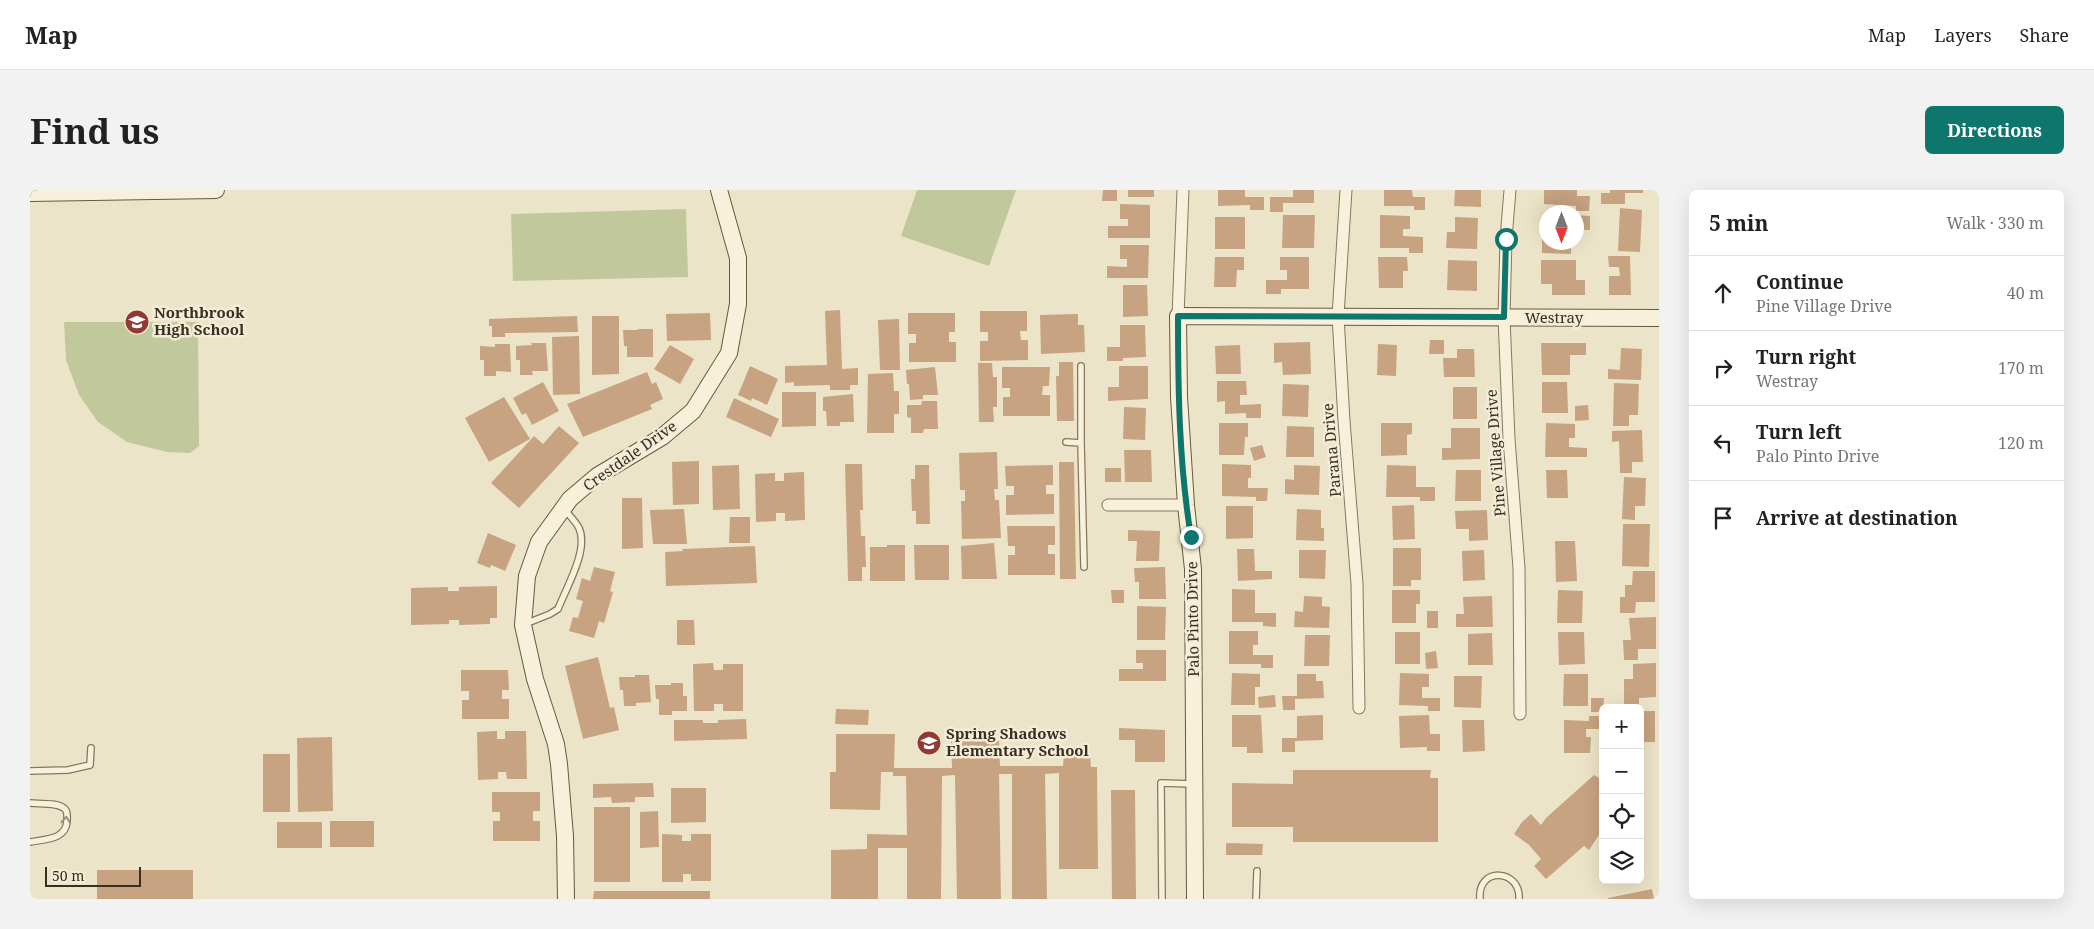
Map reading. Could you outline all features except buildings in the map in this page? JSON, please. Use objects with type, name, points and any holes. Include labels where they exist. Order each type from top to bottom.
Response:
[{"type":"street","points":[[30,193],[216,190]]},
{"type":"street","name":"Crestdale Drive","points":[[566,899],[565,836],[556,744],[535,679],[523,625],[527,576],[539,542],[570,499],[598,476],[662,437],[693,411],[729,353],[738,304],[738,258],[719,190]]},
{"type":"street","name":"Palo Pinto Drive","points":[[1184,190],[1178,316],[1179,397],[1186,505],[1193,569],[1195,899]]},
{"type":"street","name":"Parana Drive","points":[[1346,190],[1338,316],[1357,584],[1359,708]]},
{"type":"street","name":"Pine Village Drive","points":[[1510,190],[1506,239],[1504,317],[1509,439],[1519,568],[1520,714]]},
{"type":"street","name":"Westray","points":[[1178,316],[1659,318]]},
{"type":"street","points":[[1108,505],[1186,505]]},
{"type":"lane","points":[[1081,366],[1084,567]]},
{"type":"lane","points":[[1066,442],[1081,442]]},
{"type":"lane","points":[[523,625],[558,609],[582,550],[579,527],[563,508]]},
{"type":"lane","points":[[30,771],[68,770],[90,765],[91,748]]},
{"type":"lane","points":[[1162,899],[1161,783],[1195,784]]},
{"type":"lane","points":[[30,803],[65,808],[67,819],[66,829],[61,835],[30,842]]},
{"type":"lane","points":[[1256,899],[1257,871]]},
{"type":"lane","points":[[1480,899],[1480,889],[1487,877],[1503,876],[1515,883],[1519,890],[1519,899]]},
{"type":"green space","points":[[917,190],[1016,190],[989,266],[901,236]]},
{"type":"green space","points":[[686,209],[688,277],[513,281],[511,214]]},
{"type":"green space","points":[[64,322],[198,322],[199,446],[190,453],[167,452],[127,442],[98,422],[79,395],[66,360]]},
{"type":"place","name":"Northbrook High School","points":[[137,322]]},
{"type":"place","name":"Spring Shadows Elementary School","points":[[929,743]]},
{"type":"route","points":[[1191,537],[1186,505],[1179,397],[1178,316],[1504,317],[1506,239]]}]
